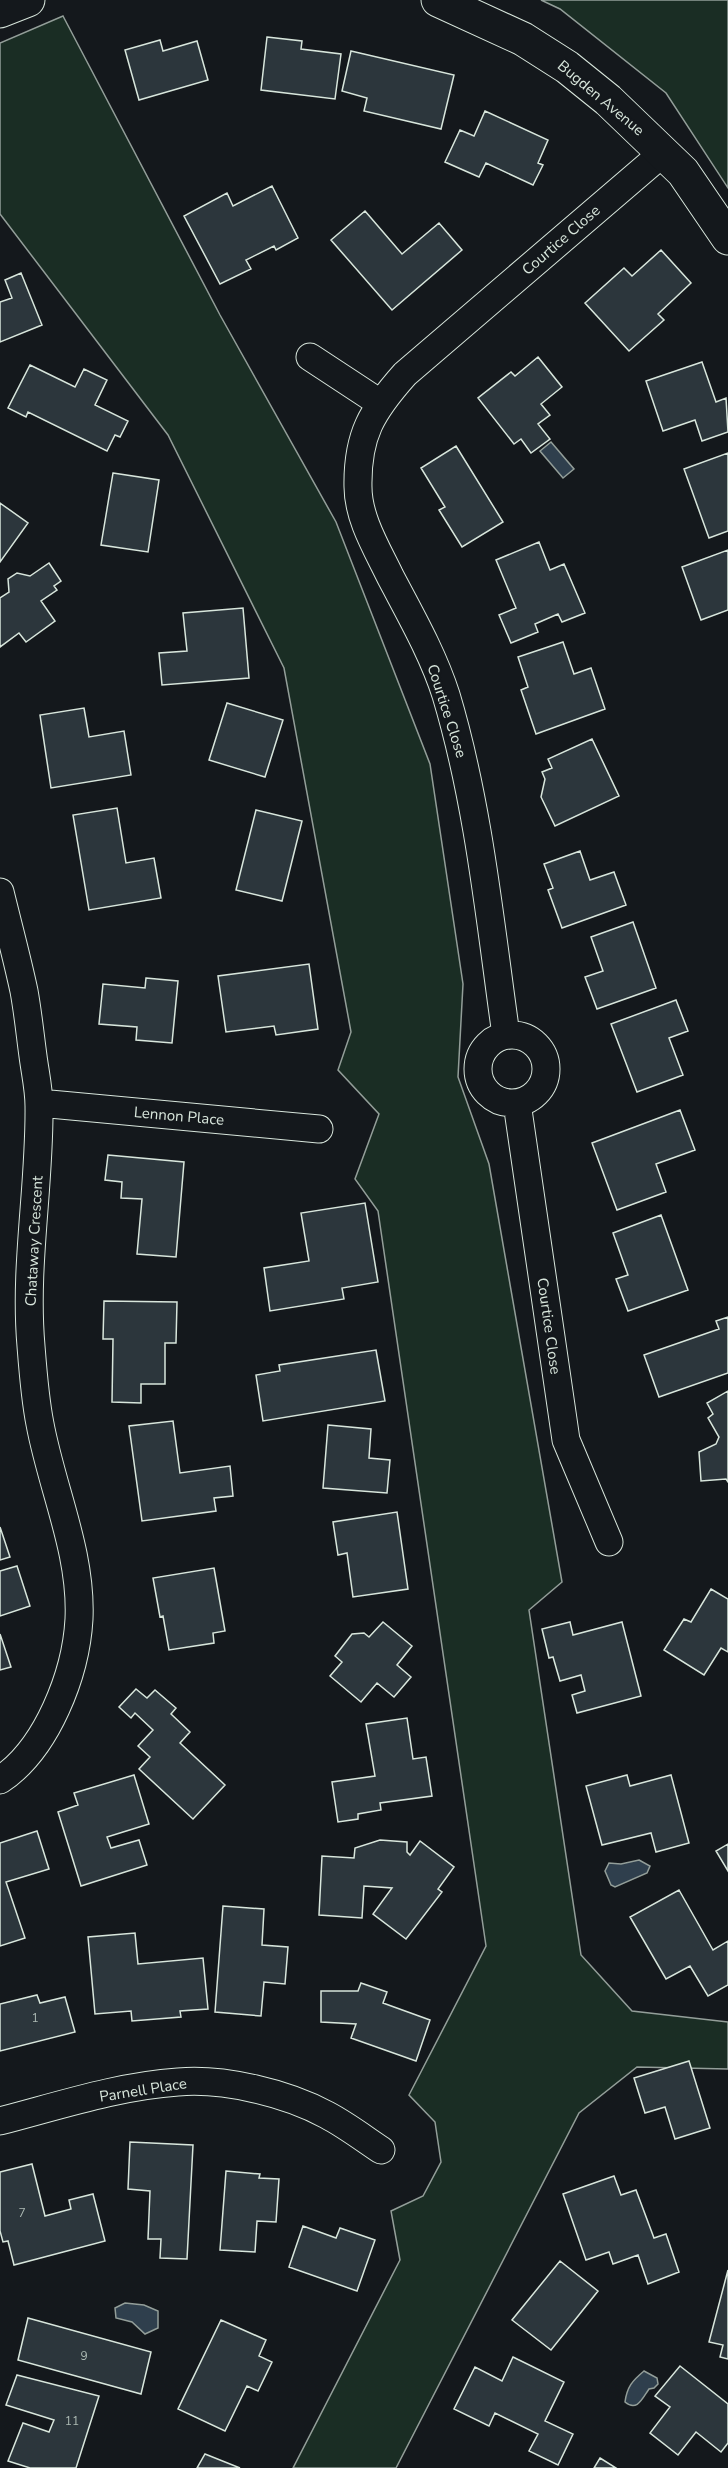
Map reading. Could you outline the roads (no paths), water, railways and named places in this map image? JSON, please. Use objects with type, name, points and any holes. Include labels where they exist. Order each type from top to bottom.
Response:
[{"type":"street","points":[[0,12],[28,0]]},
{"type":"street","name":"Bugden Avenue","points":[[438,0],[523,39],[567,67],[608,100],[683,172],[728,238]]},
{"type":"street","name":"Courtice Close","points":[[506,1035],[465,764],[445,693],[416,625],[372,540],[360,507],[358,488],[360,452],[371,418],[380,403],[405,374],[664,152]]},
{"type":"street","points":[[310,357],[380,403]]},
{"type":"street","name":"Chataway Crescent","points":[[0,892],[24,992],[39,1103],[37,1184],[30,1265],[30,1345],[40,1425],[76,1564],[79,1617],[76,1644],[62,1695],[52,1718],[39,1740],[0,1780]]},
{"type":"street","points":[[506,1035],[524,1037],[532,1041],[544,1055],[546,1064],[546,1073],[540,1089],[526,1101],[508,1104],[491,1097],[480,1083],[478,1075],[478,1066],[484,1049],[506,1035]]},
{"type":"street","name":"Lennon Place","points":[[39,1103],[319,1129]]},
{"type":"street","name":"Courtice Close","points":[[517,1103],[566,1440],[609,1542]]},
{"type":"street","name":"Parnell Place","points":[[0,2121],[117,2091],[178,2082],[208,2082],[269,2092],[327,2115],[381,2150]]},
{"type":"water","points":[[551,442],[574,469],[563,478],[540,451]]},
{"type":"water","points":[[639,1860],[650,1866],[647,1873],[615,1887],[611,1885],[605,1871],[609,1863],[621,1864]]},
{"type":"water","points":[[125,2303],[144,2305],[158,2311],[158,2328],[145,2334],[132,2322],[116,2318],[115,2308]]},
{"type":"water","points":[[644,2371],[657,2378],[658,2384],[649,2389],[639,2403],[629,2405],[625,2402],[627,2392],[633,2381]]}]
